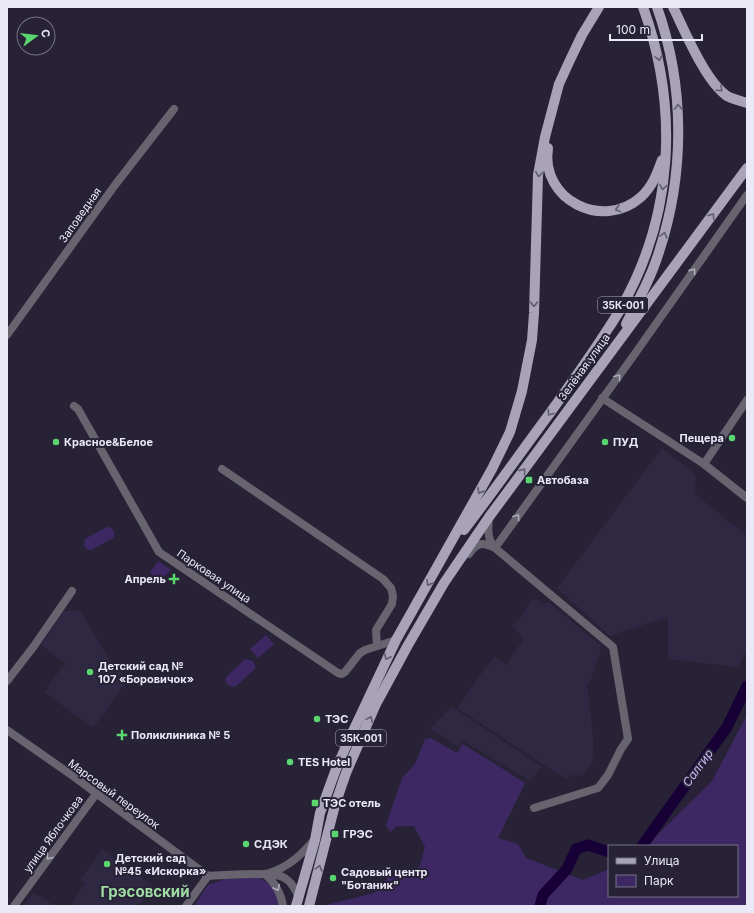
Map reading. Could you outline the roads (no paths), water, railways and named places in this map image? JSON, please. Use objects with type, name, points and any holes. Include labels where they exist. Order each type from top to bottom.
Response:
[{"type":"main road","points":[[445,555],[492,469],[510,432],[522,391],[532,340],[538,175],[544,137],[562,78],[582,35],[599,7]]},
{"type":"main road","points":[[605,7],[586,38],[564,86],[550,137],[548,151],[548,168],[554,184],[563,195],[575,204],[595,211],[619,209],[634,203],[646,193],[654,181],[666,149]]},
{"type":"main road","name":"35К-001","points":[[299,903],[320,813],[336,769],[396,640],[445,555],[574,380],[621,309],[640,271],[655,224],[663,190],[666,149],[666,109],[662,76],[656,47],[643,7]]},
{"type":"main road","points":[[613,347],[651,274],[667,225],[674,192],[679,137],[677,100],[668,42],[657,7]]},
{"type":"main road","points":[[673,7],[704,70],[712,81],[727,96],[747,103]]},
{"type":"main road","name":"Зелёная улица","points":[[408,645],[444,583],[489,516],[747,168]]},
{"type":"main road","name":"35К-001","points":[[309,906],[335,806],[346,773],[376,704],[408,645]]},
{"type":"street","name":"Заповедная","points":[[7,336],[115,185],[174,109]]},
{"type":"street","points":[[492,547],[643,343],[747,195]]},
{"type":"street","points":[[602,398],[704,464],[747,498]]},
{"type":"street","points":[[704,464],[747,400]]},
{"type":"street","name":"Парковая улица","points":[[74,406],[78,409],[159,552],[338,674],[345,672],[360,653],[365,650],[396,640]]},
{"type":"street","points":[[222,469],[383,580],[391,588],[393,596],[392,604],[376,630],[377,646]]},
{"type":"street","points":[[489,516],[489,535],[492,547]]},
{"type":"street","points":[[408,645],[471,550],[477,545],[484,543],[492,547],[613,647],[628,739],[621,749],[608,775],[598,788],[534,808]]},
{"type":"street","points":[[7,681],[34,646],[72,591]]},
{"type":"street","name":"Марсовый переулок","points":[[7,730],[208,876]]},
{"type":"street","name":"улица Яблочкова","points":[[14,906],[96,794]]},
{"type":"street","points":[[265,874],[279,870],[295,860],[314,840]]},
{"type":"street","points":[[265,874],[278,889],[283,906]]},
{"type":"street","points":[[186,906],[208,876],[265,874],[278,875],[284,877],[290,882],[299,903]]},
{"type":"waterway","name":"Салгир","points":[[643,845],[727,727],[747,686]]},
{"type":"waterway","name":"Салгир","points":[[540,906],[543,895],[567,869],[576,849],[588,845],[608,852]]},
{"type":"place","name":"Пещера","points":[[732,438]]},
{"type":"place","name":"Красное&Белое","points":[[56,442]]},
{"type":"place","name":"ПУД","points":[[605,442]]},
{"type":"place","name":"Автобаза","points":[[529,480]]},
{"type":"place","name":"Апрель","points":[[174,579]]},
{"type":"place","name":"Детский сад № 107 «Боровичок»","points":[[90,672]]},
{"type":"place","name":"ТЭС","points":[[317,719]]},
{"type":"place","name":"Поликлиника № 5","points":[[122,735]]},
{"type":"place","name":"TES Hotel","points":[[290,762]]},
{"type":"place","name":"ТЭС отель","points":[[315,803]]},
{"type":"place","name":"ГРЭС","points":[[335,834]]},
{"type":"place","name":"СДЭК","points":[[246,844]]},
{"type":"place","name":"Детский сад №45 «Искорка»","points":[[107,864]]},
{"type":"place","name":"Садовый центр \"Ботаник\"","points":[[333,878]]},
{"type":"district","name":"Грэсовский","points":[[145,892]]}]
